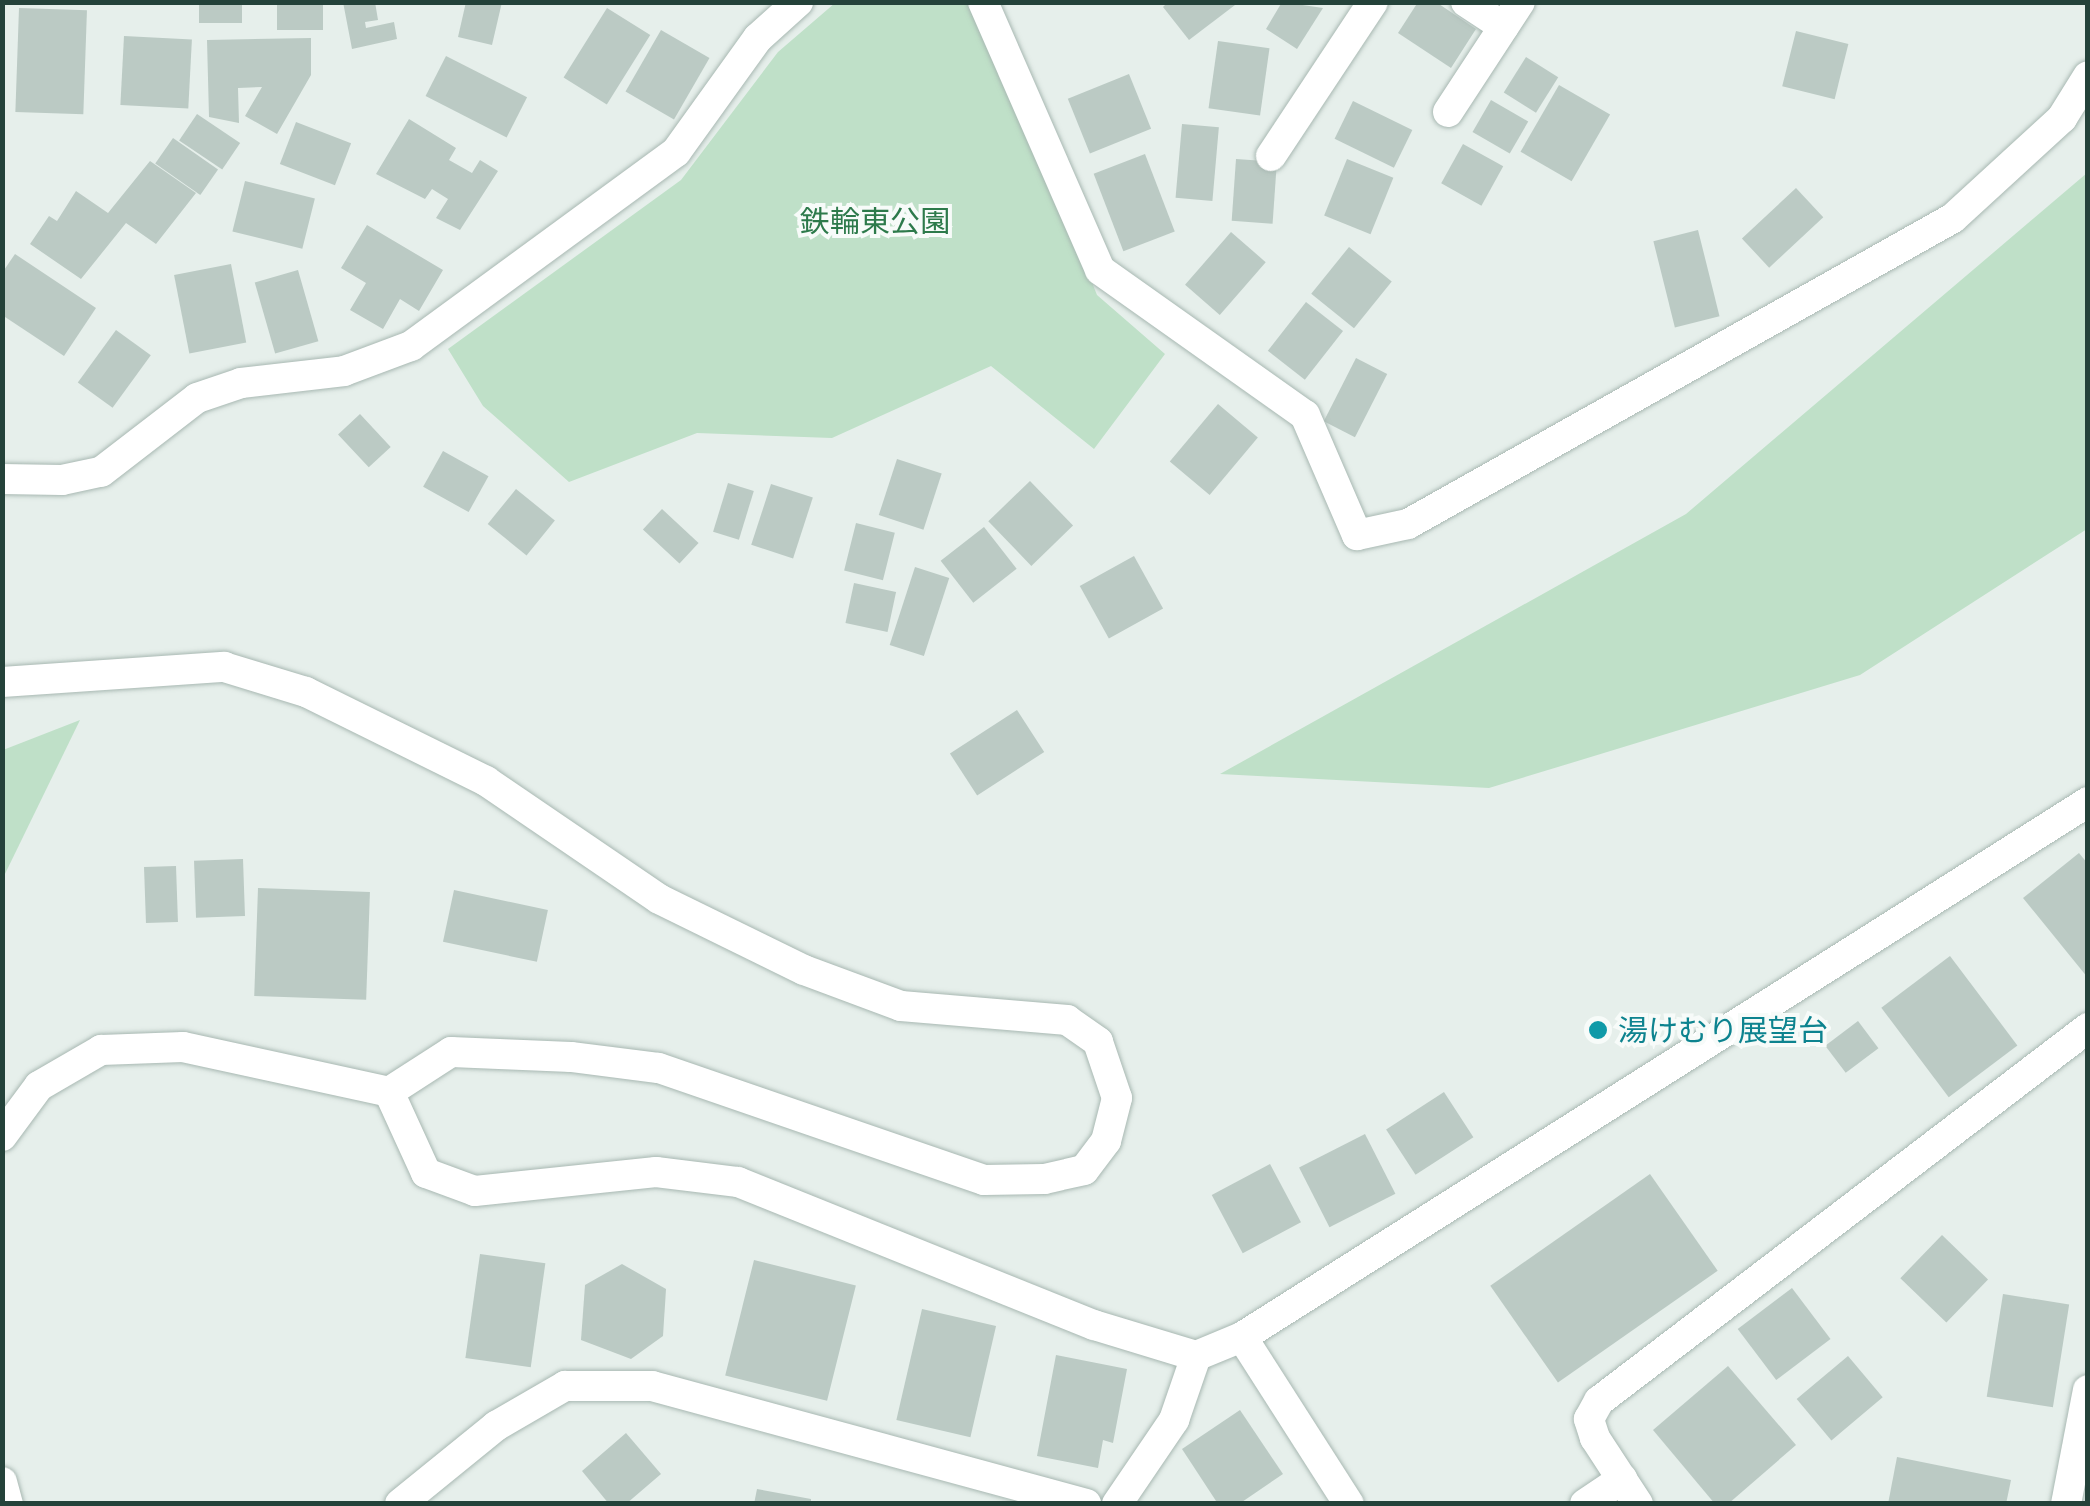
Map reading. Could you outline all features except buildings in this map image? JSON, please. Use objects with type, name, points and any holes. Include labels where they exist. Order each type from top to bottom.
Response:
[{"type":"street","points":[[2,479],[62,480],[101,472],[197,398],[241,383],[344,371],[411,346],[676,152],[758,38],[798,2]]},
{"type":"street","points":[[983,2],[1100,270],[1305,415],[1356,535],[1408,524],[1953,218],[2062,118],[2088,76]]},
{"type":"street","points":[[1271,156],[1373,2]]},
{"type":"street","points":[[1448,112],[1512,15],[1466,2]]},
{"type":"street","points":[[2,682],[224,667],[306,692],[486,780],[659,899],[804,970],[901,1006],[1067,1020],[1098,1042],[1117,1098],[1106,1141],[1084,1170],[1044,1179],[984,1180],[658,1068],[451,1052],[388,1092],[182,1047],[101,1050],[40,1086],[2,1136]]},
{"type":"street","points":[[388,1092],[426,1173],[475,1190],[656,1172],[738,1182],[1094,1325],[1196,1356],[1242,1338],[2088,802]]},
{"type":"street","points":[[1585,1504],[1630,1491],[1589,1419],[1599,1401],[2088,1028]]},
{"type":"street","points":[[1242,1338],[1349,1504]]},
{"type":"street","points":[[1118,1504],[1174,1420],[1196,1356]]},
{"type":"street","points":[[400,1504],[496,1426],[566,1386],[652,1386],[1086,1504]]},
{"type":"street","points":[[2066,1504],[2088,1390]]},
{"type":"street","points":[[2,1482],[8,1504]]},
{"type":"green space","name":"鉄輪東公園","points":[[980,2],[1097,295],[1165,354],[1094,449],[991,366],[832,438],[697,433],[569,482],[483,406],[448,349],[681,180],[778,52],[835,3]]},
{"type":"green space","points":[[2087,173],[2087,529],[1860,675],[1489,788],[1220,774],[1686,514]]},
{"type":"green space","points":[[80,720],[3,878],[3,750]]},
{"type":"place","name":"湯けむり展望台","points":[[1598,1030]]}]
